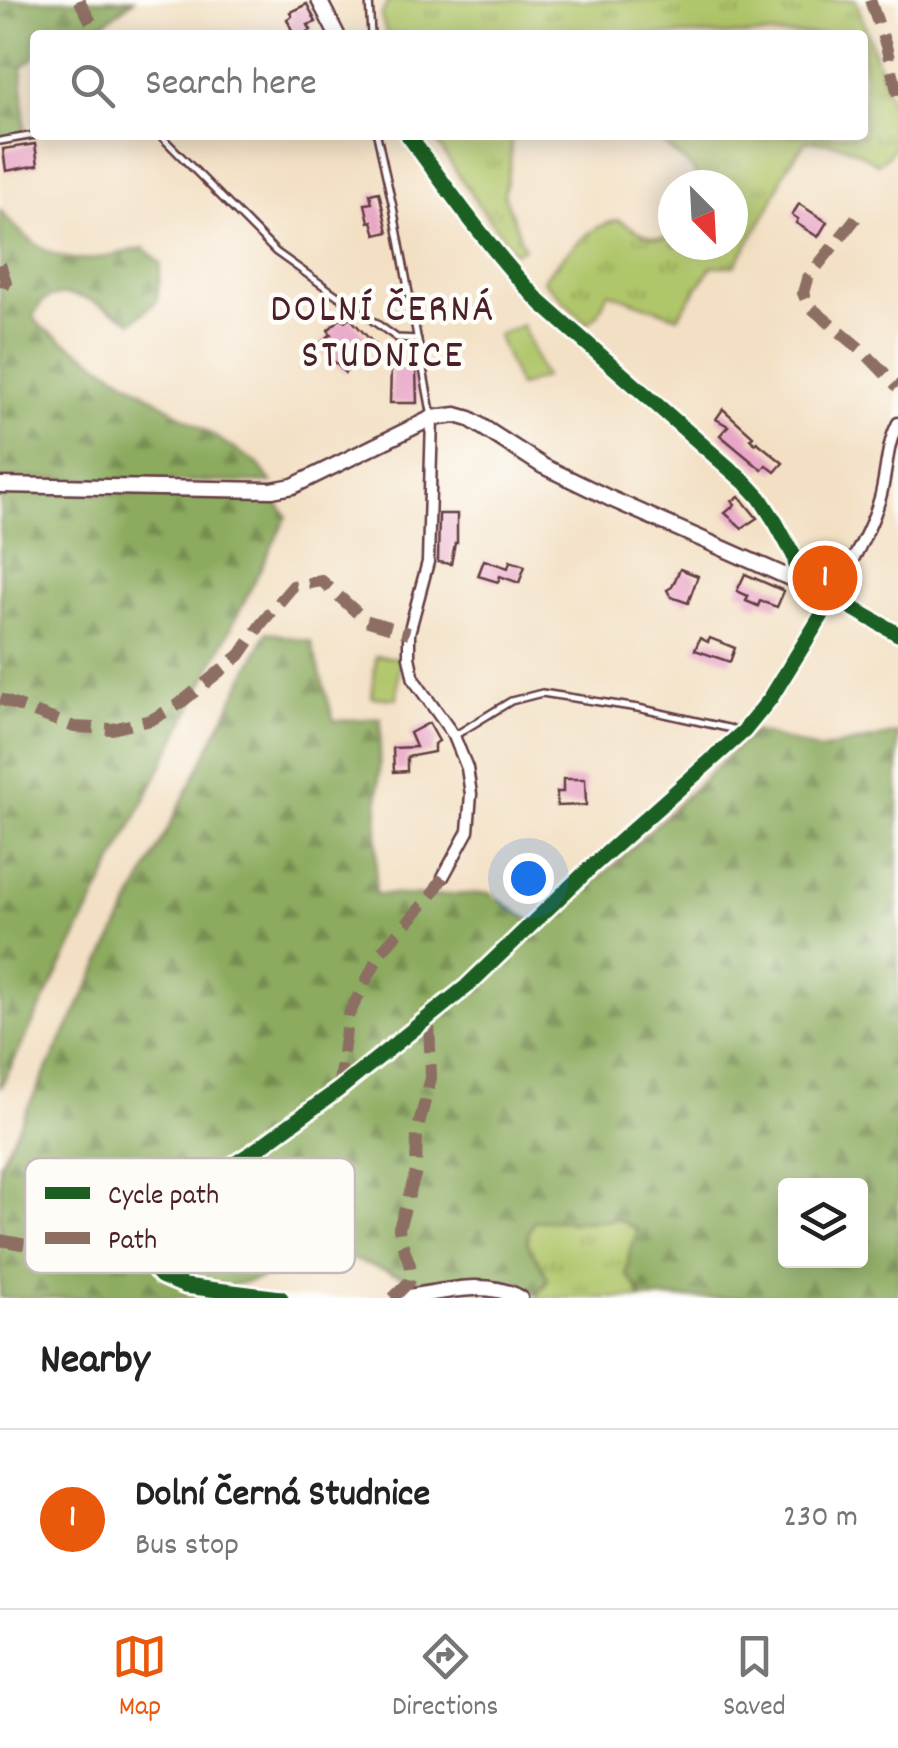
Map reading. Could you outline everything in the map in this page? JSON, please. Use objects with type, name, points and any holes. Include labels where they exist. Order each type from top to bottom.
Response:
[{"type":"street","points":[[319,0],[334,30]]},
{"type":"street","points":[[412,140],[529,291],[760,498],[794,556],[799,582]]},
{"type":"street","points":[[0,485],[272,490],[294,486],[432,418],[456,415],[470,419],[543,466],[833,597],[898,634]]},
{"type":"street","points":[[432,418],[428,562],[409,634],[408,657],[414,680],[454,736],[472,794],[468,831],[443,877]]},
{"type":"street","points":[[244,1158],[338,1090],[466,987],[590,868],[744,732],[770,699],[864,538],[879,502],[890,438],[898,422]]},
{"type":"street","points":[[159,1273],[185,1286],[282,1298]]},
{"type":"street","points":[[402,1298],[482,1287],[504,1290],[520,1298]]},
{"type":"lane","points":[[369,0],[371,30]]},
{"type":"lane","points":[[0,140],[30,136]]},
{"type":"lane","points":[[165,140],[276,252],[303,274],[397,338],[418,339]]},
{"type":"lane","points":[[379,140],[432,418]]},
{"type":"lane","points":[[454,736],[510,701],[542,693],[638,708],[744,732]]},
{"type":"green space","points":[[0,0],[134,0],[95,30],[30,30],[30,61],[22,67],[25,135],[0,138]]},
{"type":"green space","points":[[389,0],[856,0],[866,30],[385,30],[381,16]]},
{"type":"green space","points":[[868,35],[897,119],[892,150],[877,164],[844,146],[806,141],[786,169],[748,244],[748,170],[694,170],[659,140],[868,140]]},
{"type":"green space","points":[[435,140],[512,140],[504,194],[524,248],[515,253]]},
{"type":"green space","points":[[0,210],[32,241],[62,257],[90,259],[144,248],[161,264],[157,301],[132,322],[87,299],[63,295],[41,303],[33,317],[43,328],[258,464],[272,483],[0,478]]},
{"type":"green space","points":[[618,220],[658,237],[658,260],[738,260],[735,266],[712,266],[678,317],[608,292],[598,314],[587,324],[543,280],[595,229]]},
{"type":"green space","points":[[522,325],[544,377],[519,387],[497,335]]},
{"type":"green space","points":[[0,492],[272,497],[287,516],[0,1089]]},
{"type":"green space","points":[[267,632],[311,642],[334,721],[381,718],[375,894],[489,893],[542,929],[754,731],[820,750],[898,733],[898,1298],[641,1298],[626,1274],[638,1230],[617,1219],[534,1221],[528,1244],[548,1280],[537,1295],[516,1280],[425,1284],[355,1260],[355,1158],[25,1158],[25,1273],[280,1273],[230,1286],[228,1298],[0,1298],[0,1163]]},
{"type":"green space","points":[[376,656],[400,658],[397,699],[372,697]]},
{"type":"green space","points":[[617,1219],[638,1230],[626,1274],[641,1298],[538,1298],[548,1280],[528,1243],[534,1221]]},
{"type":"building","points":[[307,4],[316,22],[308,25],[311,30],[292,30],[287,19],[292,16],[290,12]]},
{"type":"building","points":[[35,144],[38,165],[6,171],[3,149]]},
{"type":"building","points":[[379,192],[388,232],[376,235],[365,204],[372,203],[370,194]]},
{"type":"building","points":[[799,204],[827,222],[818,237],[796,223],[798,219],[792,215]]},
{"type":"building","points":[[349,317],[374,344],[345,373],[319,345],[331,334],[328,330],[341,318],[345,321]]},
{"type":"building","points":[[391,368],[416,368],[417,403],[390,403]]},
{"type":"building","points":[[723,409],[753,436],[750,439],[755,444],[783,463],[775,472],[766,465],[762,470],[720,435],[728,426],[716,419]]},
{"type":"building","points":[[739,496],[757,518],[742,528],[725,513]]},
{"type":"building","points":[[439,514],[457,514],[457,543],[451,564],[438,562]]},
{"type":"building","points":[[484,560],[508,568],[510,561],[525,566],[519,583],[500,576],[498,582],[478,576]]},
{"type":"building","points":[[680,569],[698,576],[688,603],[671,597],[667,590]]},
{"type":"building","points":[[745,574],[784,591],[777,607],[746,601],[748,596],[737,591]]},
{"type":"building","points":[[700,638],[735,648],[730,662],[695,650]]},
{"type":"building","points":[[429,723],[439,741],[434,744],[434,752],[407,757],[407,771],[394,772],[393,748],[416,747],[410,733]]},
{"type":"building","points":[[563,779],[585,779],[586,805],[557,806],[557,792],[563,792]]},
{"type":"marked path","points":[[79,0],[95,30]]},
{"type":"marked path","points":[[870,0],[898,95]]},
{"type":"marked path","points":[[856,218],[807,279],[803,293],[808,305],[898,387]]},
{"type":"marked path","points":[[0,264],[6,282],[0,295]]},
{"type":"marked path","points":[[0,699],[74,727],[112,729],[151,720],[178,705],[240,655],[293,586],[322,581],[365,620],[409,633]]},
{"type":"marked path","points":[[338,1090],[348,1016],[381,952],[443,877]]},
{"type":"marked path","points":[[393,1298],[411,1275],[399,1228],[416,1172],[417,1132],[431,1078],[429,1017]]},
{"type":"marked path","points":[[0,1240],[25,1245]]},
{"type":"cycle path","points":[[412,140],[488,242],[541,303],[760,498],[794,556],[799,582],[898,634]]},
{"type":"cycle path","points":[[244,1158],[338,1090],[466,987],[590,868],[744,731],[770,699],[833,597]]},
{"type":"cycle path","points":[[158,1273],[185,1286],[281,1298]]},
{"type":"place","name":"Dolní Černá Studnice","points":[[825,578]]},
{"type":"district","name":"DOLNÍ ČERNÁ STUDNICE","points":[[383,329]]}]
